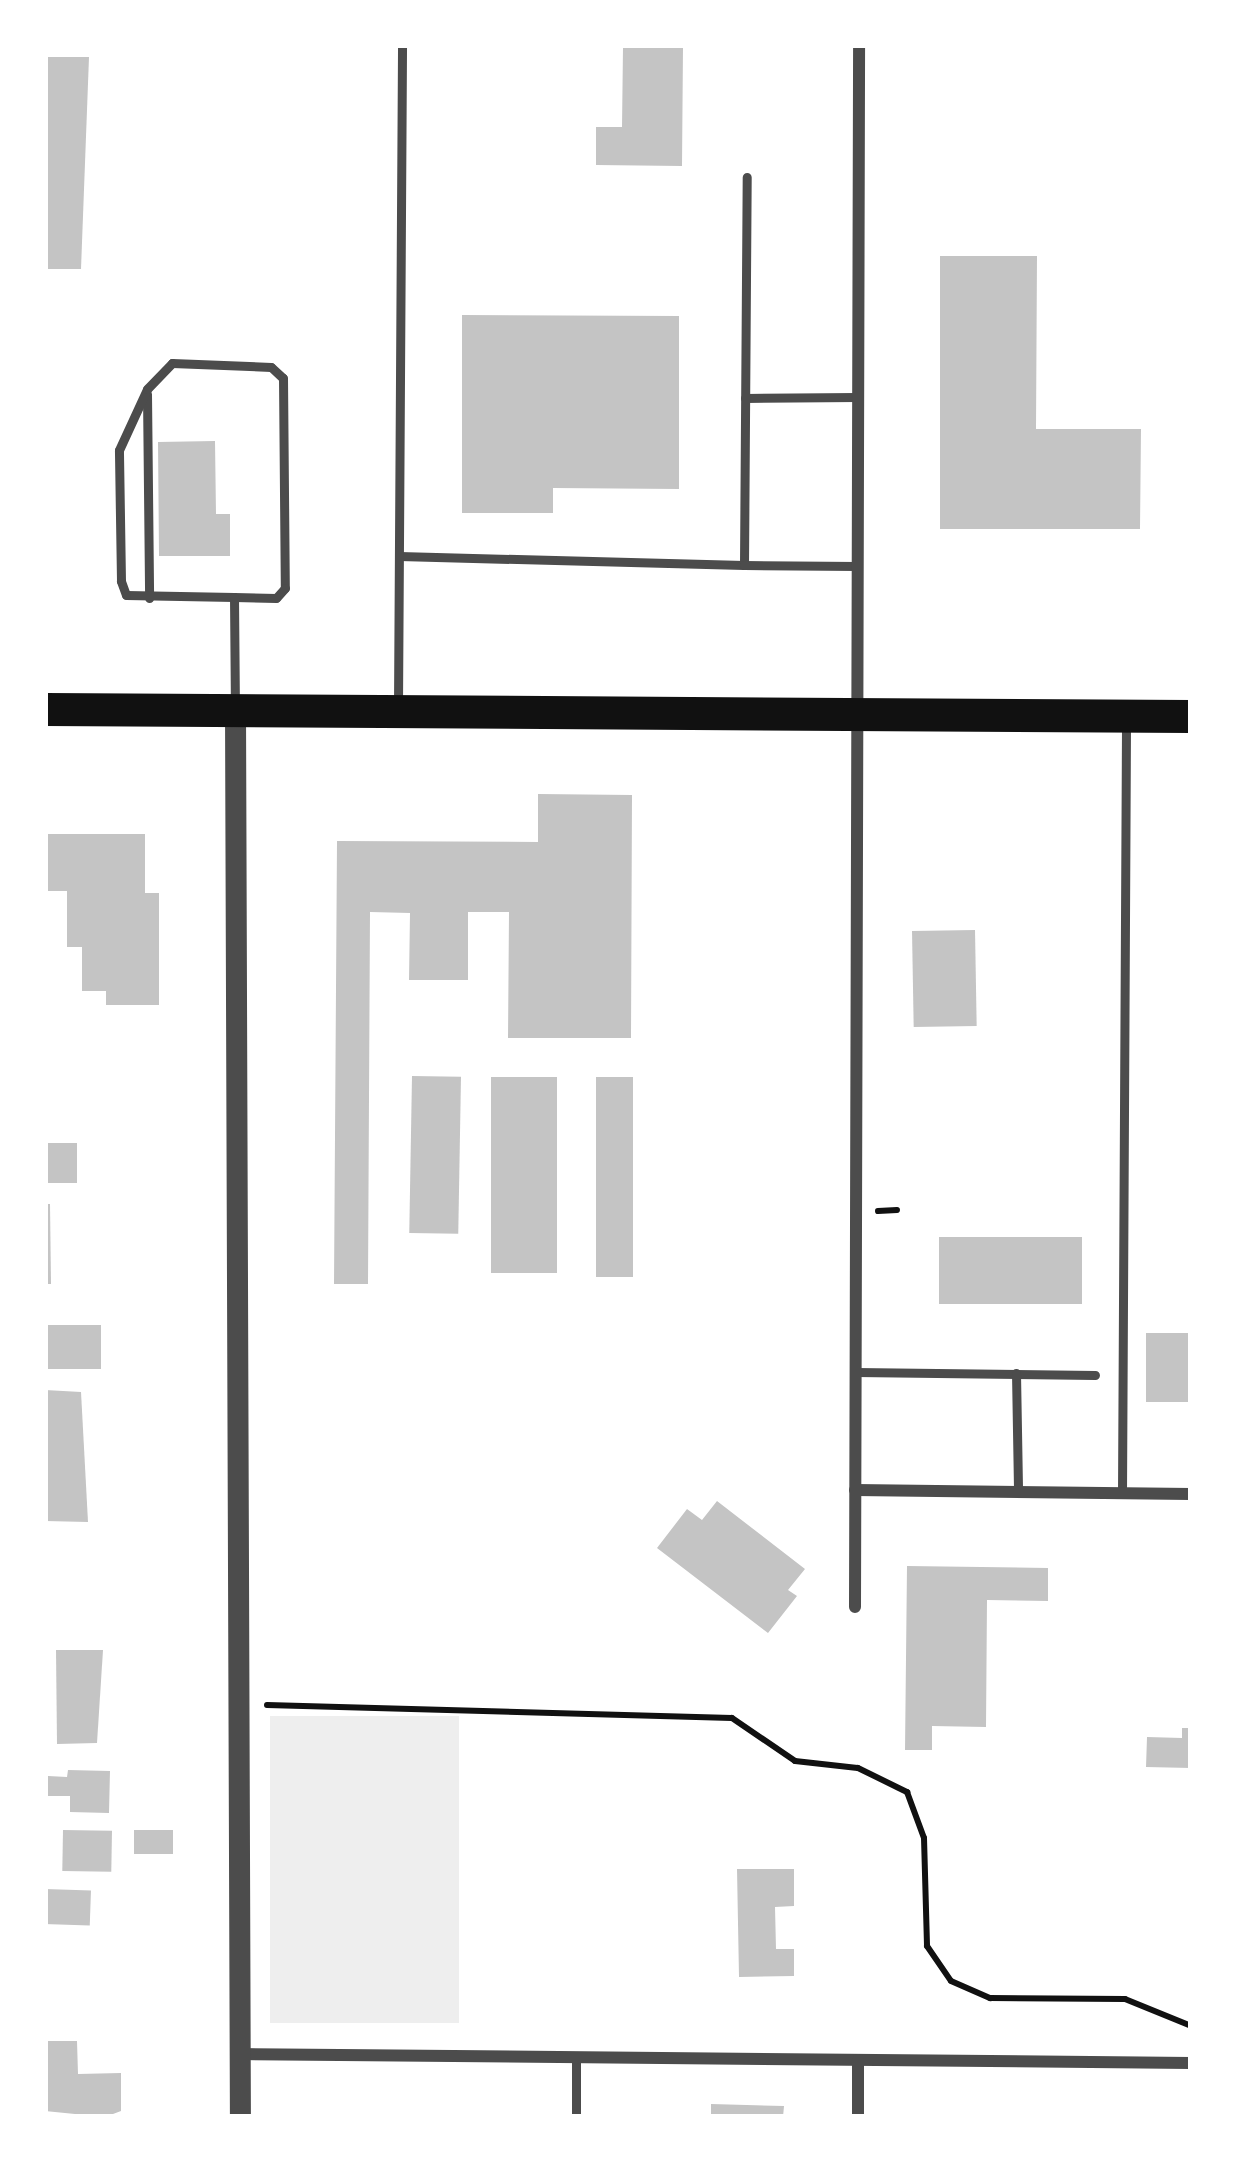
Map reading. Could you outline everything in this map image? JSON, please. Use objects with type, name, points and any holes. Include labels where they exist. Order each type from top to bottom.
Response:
[{"type":"highway","points":[[45,709],[1191,716]]},
{"type":"street","points":[[855,1607],[859,45]]},
{"type":"street","points":[[235,710],[240,2117]]},
{"type":"street","points":[[855,1490],[1191,1494]]},
{"type":"street","points":[[240,2054],[1191,2062]]},
{"type":"street","points":[[858,2060],[858,2117]]},
{"type":"lane","points":[[398,711],[402,45]]},
{"type":"lane","points":[[744,565],[747,177]]},
{"type":"lane","points":[[172,363],[271,367],[284,378],[285,588],[276,598],[235,597],[126,595],[121,580],[119,449],[147,389],[172,363]]},
{"type":"lane","points":[[147,389],[149,598]]},
{"type":"lane","points":[[745,398],[857,397]]},
{"type":"lane","points":[[399,556],[857,566]]},
{"type":"lane","points":[[235,597],[235,710]]},
{"type":"lane","points":[[1122,1493],[1126,716]]},
{"type":"lane","points":[[856,1372],[1095,1375]]},
{"type":"lane","points":[[1016,1373],[1018,1492]]},
{"type":"lane","points":[[576,2057],[576,2117]]},
{"type":"path","points":[[241,1705],[732,1718],[795,1761],[858,1768],[907,1792],[924,1838],[927,1946],[951,1981],[990,1998],[1154,2005],[1191,2026]]},
{"type":"shaded area","points":[[270,1716],[459,1716],[459,2023],[270,2023]]},
{"type":"building","points":[[623,47],[683,47],[682,166],[596,165],[596,127],[622,127]]},
{"type":"building","points":[[45,57],[89,57],[81,269],[45,269]]},
{"type":"building","points":[[940,256],[1037,256],[1036,429],[1141,429],[1140,529],[940,529]]},
{"type":"building","points":[[462,315],[679,316],[679,489],[553,488],[553,513],[462,513]]},
{"type":"building","points":[[215,441],[216,514],[230,514],[230,556],[159,556],[158,442]]},
{"type":"building","points":[[538,794],[632,795],[631,1038],[508,1038],[509,912],[468,912],[468,980],[409,980],[410,913],[370,912],[368,1284],[334,1284],[337,841],[538,842]]},
{"type":"building","points":[[45,834],[145,834],[145,893],[159,893],[159,1005],[106,1005],[106,991],[82,991],[82,947],[67,947],[67,891],[45,891]]},
{"type":"building","points":[[975,930],[977,1026],[914,1027],[912,931]]},
{"type":"building","points":[[412,1076],[461,1077],[458,1234],[409,1233]]},
{"type":"building","points":[[491,1077],[557,1077],[557,1273],[491,1273]]},
{"type":"building","points":[[596,1077],[633,1077],[633,1277],[596,1277]]},
{"type":"building","points":[[45,1143],[77,1143],[77,1183],[45,1183]]},
{"type":"building","points":[[45,1204],[50,1204],[51,1284],[45,1284]]},
{"type":"building","points":[[939,1237],[1082,1237],[1082,1304],[939,1304]]},
{"type":"building","points":[[45,1325],[101,1325],[101,1369],[45,1369]]},
{"type":"building","points":[[1146,1333],[1191,1333],[1191,1402],[1146,1402]]},
{"type":"building","points":[[45,1390],[81,1392],[88,1522],[45,1521]]},
{"type":"building","points":[[717,1501],[805,1569],[788,1590],[797,1596],[768,1633],[657,1548],[687,1509],[702,1520]]},
{"type":"building","points":[[907,1566],[1048,1568],[1048,1601],[987,1600],[986,1727],[932,1726],[932,1750],[905,1750]]},
{"type":"building","points":[[56,1650],[103,1650],[97,1743],[57,1744]]},
{"type":"building","points":[[1182,1728],[1191,1728],[1191,1768],[1146,1767],[1147,1737],[1182,1738]]},
{"type":"building","points":[[68,1770],[110,1771],[109,1813],[70,1812],[70,1796],[48,1796],[48,1776],[67,1777]]},
{"type":"building","points":[[63,1830],[112,1831],[111,1872],[62,1871]]},
{"type":"building","points":[[134,1830],[173,1830],[173,1854],[134,1854]]},
{"type":"building","points":[[737,1869],[794,1869],[794,1906],[775,1907],[776,1949],[794,1949],[794,1976],[739,1977]]},
{"type":"building","points":[[45,1889],[91,1891],[90,1926],[45,1924]]},
{"type":"building","points":[[45,2041],[77,2041],[78,2074],[121,2073],[121,2111],[105,2117],[45,2111]]},
{"type":"building","points":[[711,2104],[784,2106],[783,2117],[711,2117]]}]
